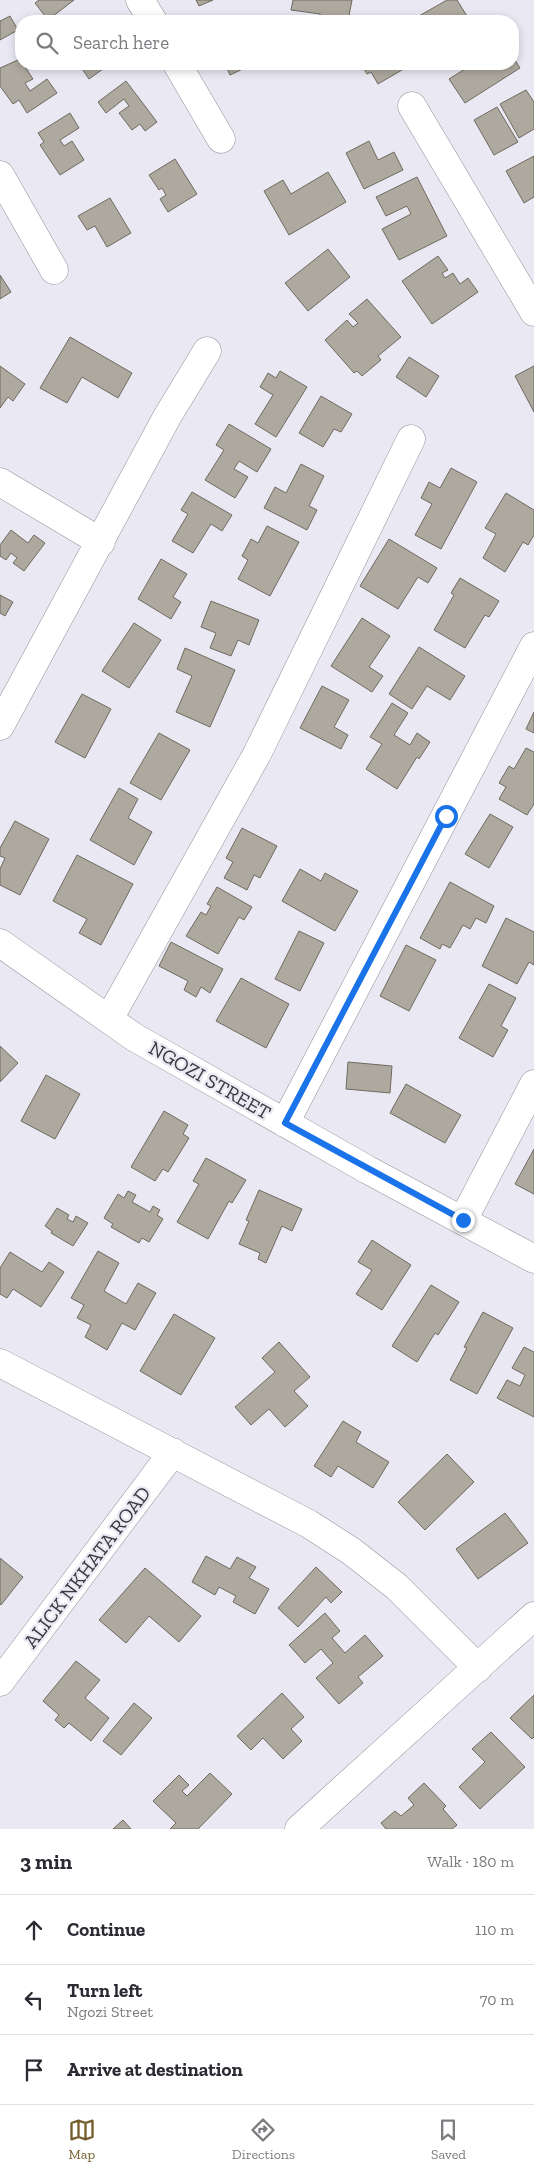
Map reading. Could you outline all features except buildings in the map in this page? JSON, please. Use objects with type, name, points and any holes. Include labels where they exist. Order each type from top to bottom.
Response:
[{"type":"street","points":[[140,0],[149,15]]},
{"type":"street","points":[[181,70],[221,139]]},
{"type":"street","points":[[412,106],[534,312]]},
{"type":"street","points":[[0,175],[54,270]]},
{"type":"street","points":[[0,726],[167,417],[207,351]]},
{"type":"street","points":[[109,1019],[256,754],[410,439]]},
{"type":"street","points":[[0,482],[100,542]]},
{"type":"street","points":[[285,1123],[534,646]]},
{"type":"street","name":"NGOZI STREET","points":[[0,943],[134,1037],[285,1123],[534,1259]]},
{"type":"street","points":[[463,1220],[534,1084]]},
{"type":"street","points":[[0,1363],[309,1524],[351,1552],[396,1586],[478,1668]]},
{"type":"street","name":"ALICK NKHATA ROAD","points":[[0,1682],[173,1452]]},
{"type":"street","points":[[299,1829],[534,1616]]},
{"type":"route","points":[[446,816],[285,1123],[368,1170],[463,1220]]}]
